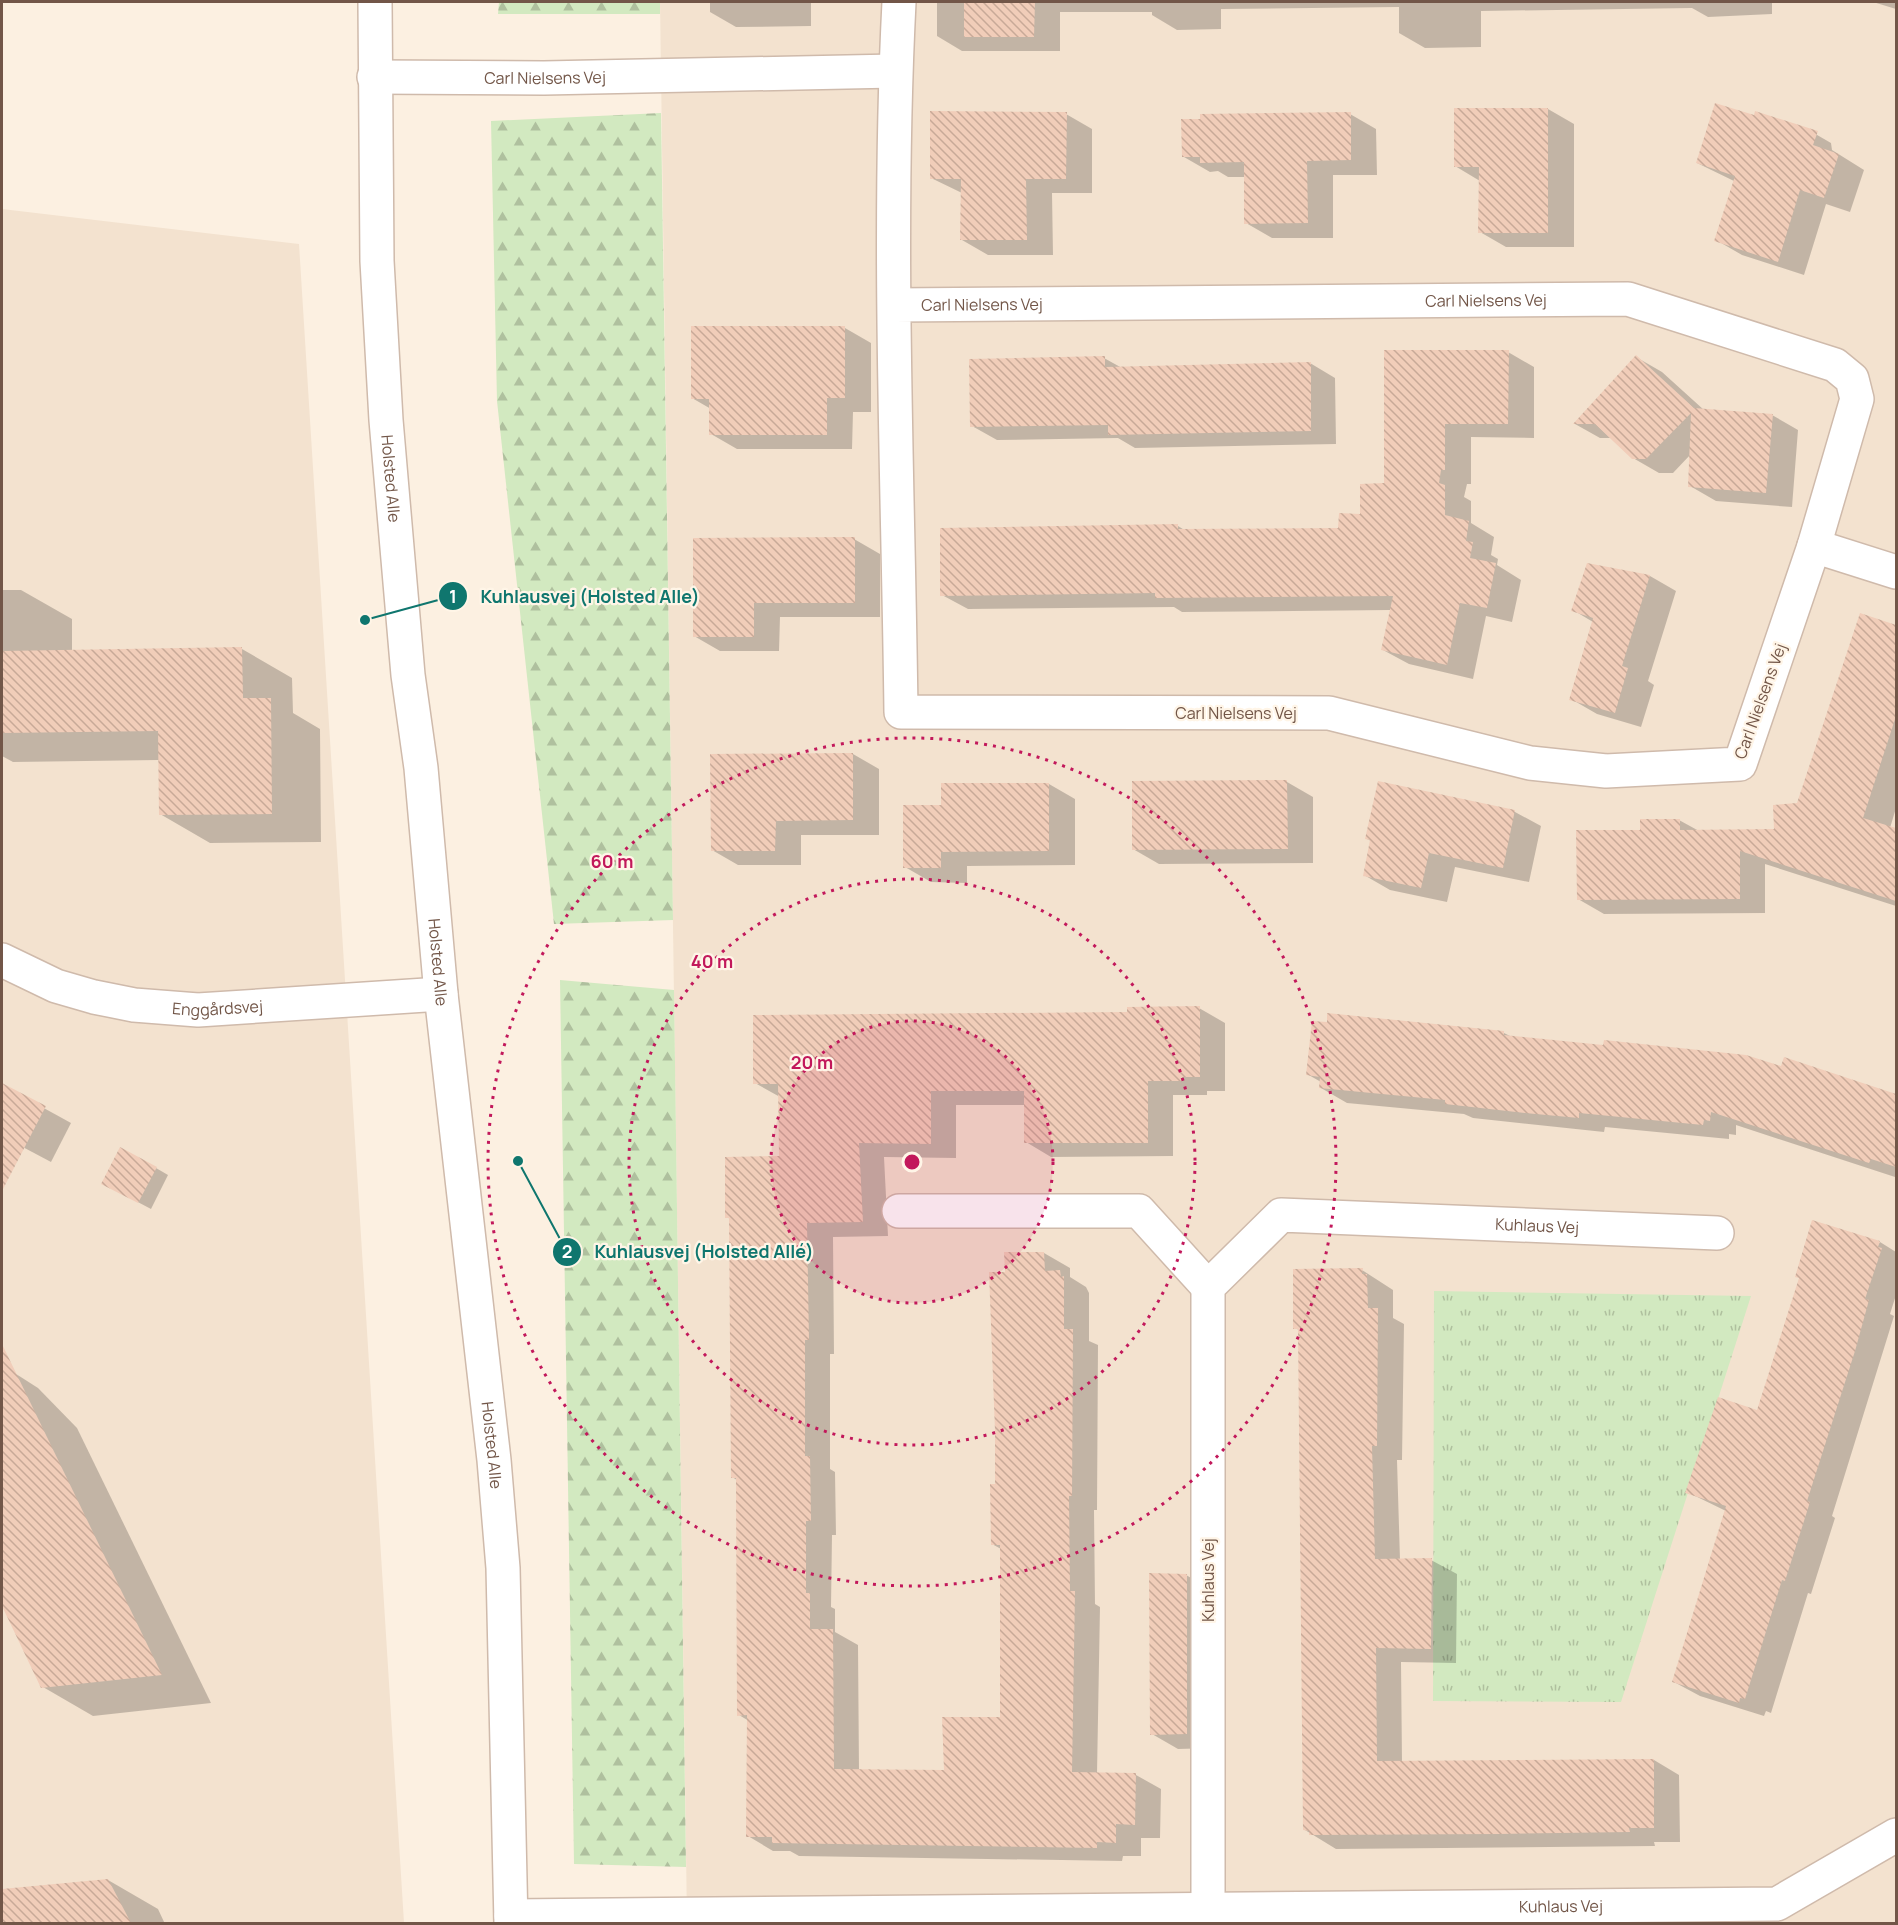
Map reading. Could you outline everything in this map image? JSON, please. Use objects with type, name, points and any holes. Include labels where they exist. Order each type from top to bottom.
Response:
[{"type":"street","name":"Holsted Alle","points":[[375,2],[377,261],[392,501],[441,994],[494,1460],[503,1568],[511,1920]]},
{"type":"street","name":"Carl Nielsens Vej","points":[[895,305],[1628,300],[1835,365],[1852,379],[1857,399],[1814,546],[1740,764],[1606,771],[1530,763],[1329,713],[901,712],[895,305],[895,71],[898,2]]},
{"type":"street","name":"Carl Nielsens Vej","points":[[374,77],[544,78],[895,71]]},
{"type":"street","points":[[1814,546],[1896,572]]},
{"type":"street","name":"Enggårdsvej","points":[[2,960],[56,986],[94,997],[134,1005],[198,1011],[441,994]]},
{"type":"street","points":[[899,1211],[1139,1211],[1208,1287]]},
{"type":"street","name":"Kuhlaus Vej","points":[[1208,1909],[1208,1287],[1281,1215],[1717,1233]]},
{"type":"street","name":"Kuhlaus Vej","points":[[511,1920],[1208,1909],[1777,1904],[1896,1835]]},
{"type":"shaded area","points":[[660,2],[1896,2],[1896,1923],[687,1923]]},
{"type":"shaded area","points":[[2,209],[299,244],[404,1923],[2,1924]]},
{"type":"green space","points":[[499,2],[660,2],[660,14],[498,14]]},
{"type":"green space","points":[[661,113],[673,920],[554,924],[497,401],[491,121]]},
{"type":"green space","points":[[560,980],[674,990],[686,1867],[574,1864]]},
{"type":"green space","points":[[1434,1291],[1751,1296],[1621,1702],[1433,1701]]},
{"type":"building","points":[[964,2],[1035,2],[1034,37],[964,37]]},
{"type":"building","points":[[1715,103],[1754,115],[1755,111],[1818,131],[1813,145],[1839,154],[1824,198],[1800,190],[1778,262],[1714,241],[1735,176],[1696,163]]},
{"type":"building","points":[[1454,108],[1548,108],[1548,233],[1478,233],[1479,167],[1454,167]]},
{"type":"building","points":[[930,111],[1067,112],[1066,179],[1026,179],[1027,240],[960,240],[961,179],[930,179]]},
{"type":"building","points":[[1351,112],[1351,160],[1307,161],[1308,223],[1244,224],[1244,162],[1200,163],[1200,157],[1182,157],[1181,119],[1200,119],[1200,114]]},
{"type":"building","points":[[691,326],[845,326],[845,398],[827,398],[827,435],[709,435],[709,399],[691,399]]},
{"type":"building","points":[[1384,350],[1509,350],[1508,424],[1445,424],[1445,470],[1441,470],[1439,483],[1445,485],[1445,515],[1469,521],[1466,541],[1473,542],[1470,558],[1496,563],[1487,608],[1460,603],[1447,665],[1381,650],[1393,596],[1155,598],[1155,593],[940,596],[940,528],[1178,524],[1178,529],[1338,528],[1339,513],[1360,514],[1360,484],[1384,483]]},
{"type":"building","points":[[1636,355],[1694,408],[1773,414],[1766,493],[1688,487],[1691,413],[1646,459],[1632,459],[1595,424],[1573,424]]},
{"type":"building","points":[[1105,356],[1105,367],[1311,362],[1311,431],[1108,435],[1108,425],[970,427],[969,359]]},
{"type":"building","points":[[855,537],[855,603],[754,603],[754,637],[693,637],[693,538]]},
{"type":"building","points":[[1587,563],[1650,575],[1622,666],[1628,668],[1615,713],[1569,700],[1593,618],[1571,611]]},
{"type":"building","points":[[1860,613],[1896,625],[1896,716],[1863,818],[1896,828],[1896,901],[1740,851],[1740,899],[1577,900],[1576,830],[1640,830],[1640,819],[1680,819],[1680,830],[1774,829],[1773,805],[1797,803]]},
{"type":"building","points":[[242,647],[243,698],[271,698],[272,814],[159,815],[158,731],[2,733],[2,651]]},
{"type":"building","points":[[853,753],[853,820],[776,821],[775,851],[711,851],[710,754]]},
{"type":"building","points":[[1287,780],[1288,849],[1132,850],[1132,781]]},
{"type":"building","points":[[1378,781],[1515,810],[1503,868],[1429,853],[1421,888],[1363,876],[1370,840],[1365,839]]},
{"type":"building","points":[[941,783],[1049,783],[1049,851],[941,852],[941,868],[903,868],[903,805],[941,805]]},
{"type":"building","points":[[1200,1006],[1200,1077],[1182,1077],[1182,1081],[1148,1081],[1148,1143],[1024,1143],[1024,1091],[931,1091],[931,1144],[859,1143],[863,1222],[807,1223],[809,1340],[805,1340],[805,1456],[810,1456],[811,1521],[806,1521],[806,1593],[810,1593],[810,1629],[833,1629],[834,1769],[944,1770],[942,1717],[1000,1717],[1000,1545],[991,1545],[990,1484],[995,1484],[995,1431],[989,1272],[1005,1272],[1004,1252],[1044,1252],[1045,1271],[1060,1270],[1061,1277],[1064,1276],[1064,1329],[1073,1329],[1072,1496],[1069,1496],[1070,1591],[1075,1591],[1072,1772],[1136,1773],[1135,1825],[1116,1824],[1116,1843],[1097,1842],[1097,1848],[772,1843],[772,1837],[746,1837],[747,1715],[737,1716],[736,1478],[731,1478],[729,1218],[725,1218],[725,1157],[779,1156],[778,1084],[753,1084],[753,1015],[1127,1012],[1127,1007]]},
{"type":"building","points":[[1327,1013],[1504,1031],[1504,1035],[1603,1045],[1604,1040],[1746,1055],[1781,1066],[1784,1057],[1896,1094],[1896,1167],[1871,1159],[1869,1163],[1711,1112],[1710,1121],[1704,1120],[1703,1125],[1579,1113],[1579,1118],[1445,1104],[1445,1100],[1319,1088],[1320,1077],[1306,1075],[1312,1021],[1327,1022]]},
{"type":"building","points":[[2,1083],[46,1106],[2,1191]]},
{"type":"building","points":[[120,1147],[157,1167],[138,1203],[101,1184]]},
{"type":"building","points":[[1812,1220],[1880,1241],[1878,1247],[1882,1248],[1865,1299],[1869,1300],[1855,1351],[1807,1501],[1810,1502],[1785,1581],[1782,1580],[1745,1699],[1740,1698],[1739,1703],[1672,1682],[1726,1506],[1685,1493],[1718,1397],[1757,1410],[1799,1278],[1795,1277]]},
{"type":"building","points":[[1363,1268],[1362,1274],[1367,1274],[1368,1308],[1378,1308],[1377,1446],[1372,1446],[1375,1559],[1432,1558],[1431,1649],[1376,1648],[1377,1761],[1654,1759],[1654,1828],[1629,1828],[1630,1832],[1498,1834],[1309,1835],[1309,1831],[1303,1830],[1298,1329],[1293,1329],[1293,1269]]},
{"type":"building","points":[[2,1344],[162,1675],[41,1688],[2,1606]]},
{"type":"building","points":[[1149,1573],[1187,1574],[1187,1734],[1150,1735]]},
{"type":"building","points":[[108,1879],[131,1923],[2,1923],[2,1889]]},
{"type":"place","name":"Kuhlausvej (Holsted Alle)","points":[[365,620]]},
{"type":"place","name":"Kuhlausvej (Holsted Allé)","points":[[518,1161]]}]
